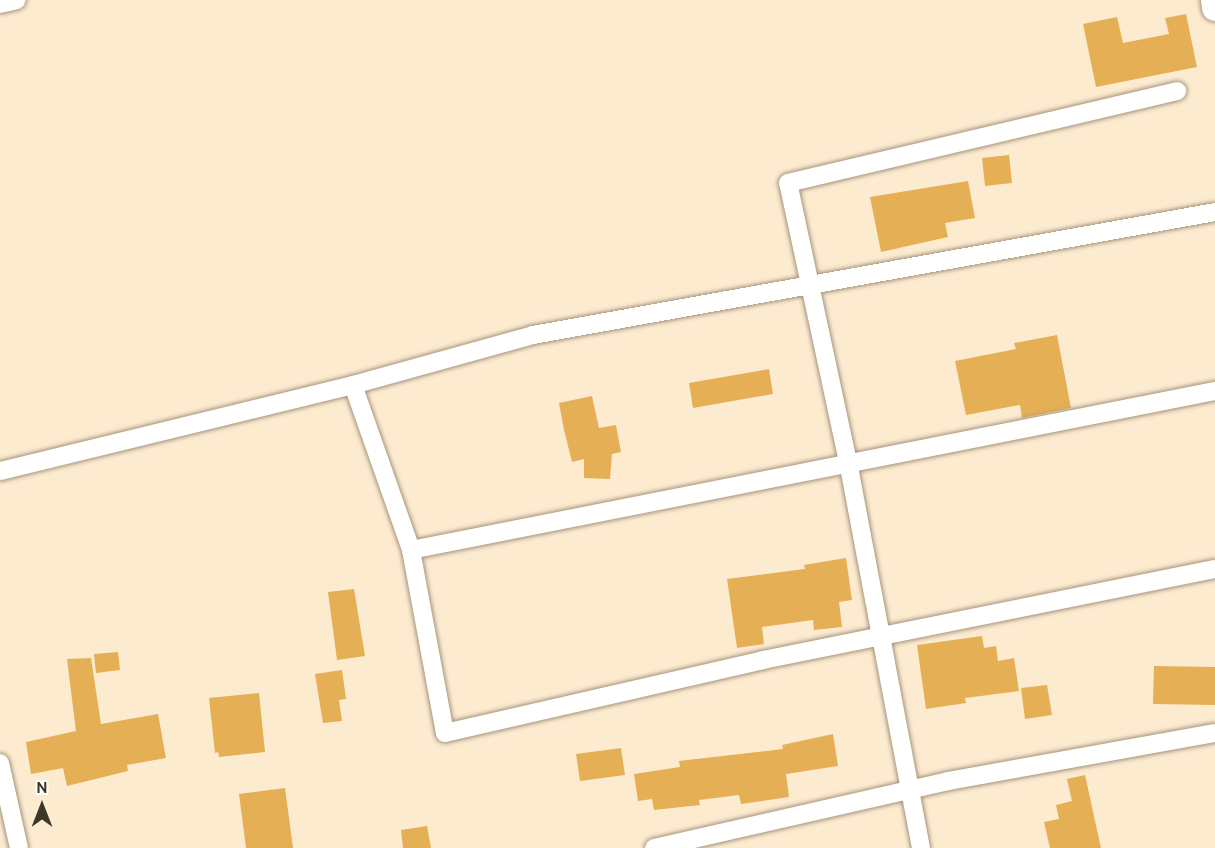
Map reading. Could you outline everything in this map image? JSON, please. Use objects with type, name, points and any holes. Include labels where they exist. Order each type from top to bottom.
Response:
[{"type":"main road","points":[[1214,0],[1215,8]]},
{"type":"street","points":[[0,4],[17,0]]},
{"type":"street","points":[[921,848],[848,462],[788,183],[1177,91]]},
{"type":"street","points":[[0,471],[353,385],[533,335],[1215,212]]},
{"type":"street","points":[[353,385],[411,550],[445,733],[881,635],[1215,569]]},
{"type":"street","points":[[411,550],[1215,391]]},
{"type":"street","points":[[654,848],[909,790],[1215,733]]},
{"type":"street","points":[[0,763],[19,848]]},
{"type":"building","points":[[1186,14],[1197,67],[1096,87],[1083,24],[1117,17],[1123,43],[1169,34],[1165,18]]},
{"type":"building","points":[[1009,155],[1012,183],[985,186],[982,158]]},
{"type":"building","points":[[968,181],[975,218],[945,223],[948,237],[881,252],[870,197]]},
{"type":"building","points":[[1057,335],[1071,408],[1022,418],[1020,405],[966,415],[955,361],[1016,349],[1014,343]]},
{"type":"building","points":[[769,369],[773,394],[693,408],[689,383]]},
{"type":"building","points":[[592,396],[599,428],[616,425],[621,452],[612,454],[610,479],[584,478],[584,459],[572,462],[564,430],[559,403]]},
{"type":"building","points":[[846,558],[852,600],[839,602],[842,627],[814,630],[813,620],[762,627],[764,644],[737,648],[727,579],[805,569],[804,565]]},
{"type":"building","points":[[354,589],[365,656],[337,660],[328,592]]},
{"type":"building","points":[[982,636],[984,648],[996,646],[998,661],[1014,658],[1019,691],[965,698],[966,703],[926,709],[917,645]]},
{"type":"building","points":[[118,652],[120,670],[96,673],[94,654]]},
{"type":"building","points":[[91,658],[101,724],[158,714],[166,758],[127,765],[128,771],[67,786],[63,768],[31,774],[26,742],[76,731],[67,659]]},
{"type":"building","points":[[1154,666],[1215,667],[1215,705],[1153,704]]},
{"type":"building","points":[[342,670],[346,699],[339,700],[342,721],[323,723],[315,674]]},
{"type":"building","points":[[1047,685],[1052,715],[1025,719],[1021,688]]},
{"type":"building","points":[[259,693],[265,752],[219,757],[218,752],[215,753],[209,698]]},
{"type":"building","points":[[833,734],[838,766],[786,774],[789,797],[741,804],[739,795],[699,800],[700,805],[654,810],[652,799],[638,801],[634,774],[680,767],[679,761],[783,749],[782,745]]},
{"type":"building","points":[[621,748],[625,775],[580,781],[576,754]]},
{"type":"building","points":[[1085,775],[1101,848],[1050,848],[1044,822],[1059,819],[1056,805],[1072,801],[1067,779]]},
{"type":"building","points":[[285,788],[293,848],[246,848],[239,794]]},
{"type":"building","points":[[427,826],[431,848],[403,848],[401,830]]}]
